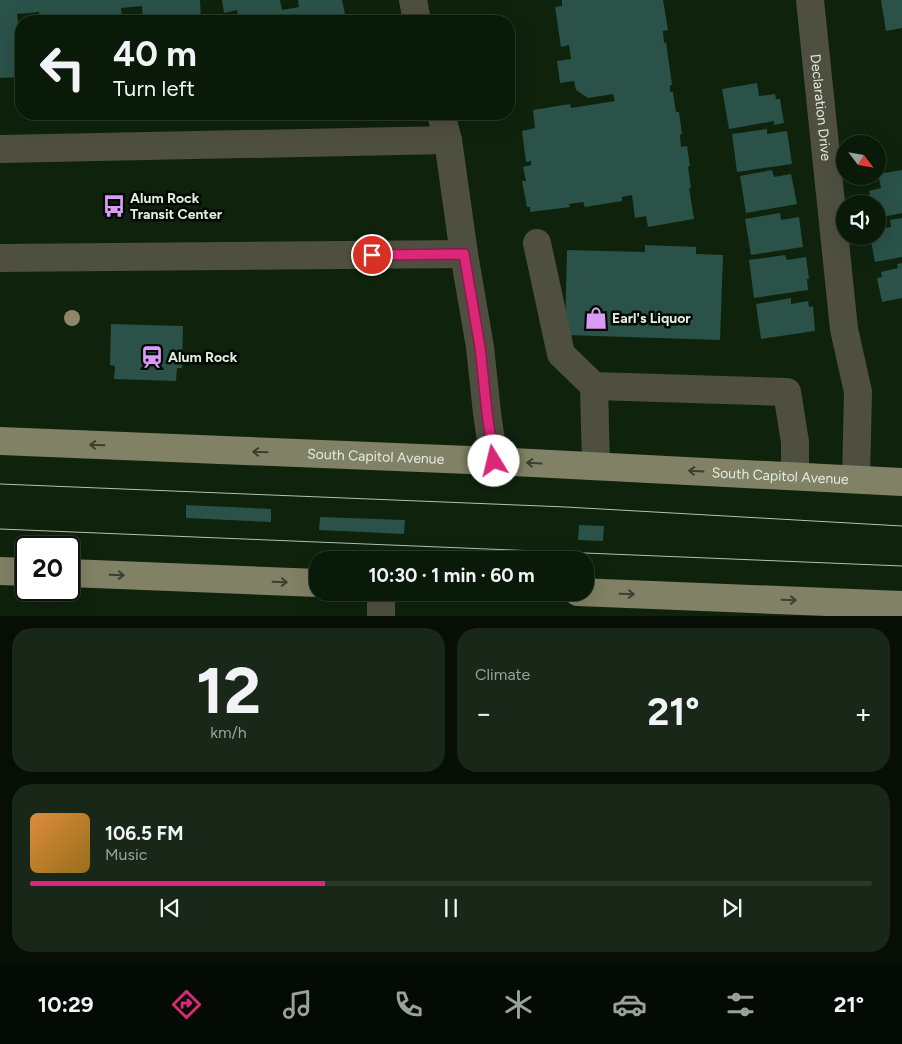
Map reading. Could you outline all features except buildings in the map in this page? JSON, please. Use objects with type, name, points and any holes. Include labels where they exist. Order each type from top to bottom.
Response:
[{"type":"main road","name":"South Capitol Avenue","points":[[0,441],[494,461],[902,482]]},
{"type":"main road","points":[[0,570],[15,571]]},
{"type":"main road","points":[[80,573],[309,583]]},
{"type":"main road","points":[[594,593],[902,605]]},
{"type":"street","points":[[413,0],[416,15]]},
{"type":"street","name":"Declaration Drive","points":[[810,0],[844,329],[858,392],[856,479]]},
{"type":"street","points":[[443,120],[448,140],[464,254],[480,347],[494,461]]},
{"type":"street","points":[[0,149],[448,140]]},
{"type":"street","points":[[537,244],[561,354],[594,386],[787,392],[795,442],[796,476]]},
{"type":"street","points":[[0,258],[464,254]]},
{"type":"street","points":[[594,386],[596,466]]},
{"type":"street","points":[[381,601],[381,616]]},
{"type":"tram line","points":[[0,484],[566,507],[902,526]]},
{"type":"tram line","points":[[0,529],[902,566]]},
{"type":"place","name":"Alum Rock Transit Center","points":[[114,206]]},
{"type":"place","name":"Earl's Liquor","points":[[596,318]]},
{"type":"place","name":"Alum Rock","points":[[152,357]]},
{"type":"route","points":[[372,255],[464,254],[480,347],[494,461]]}]
